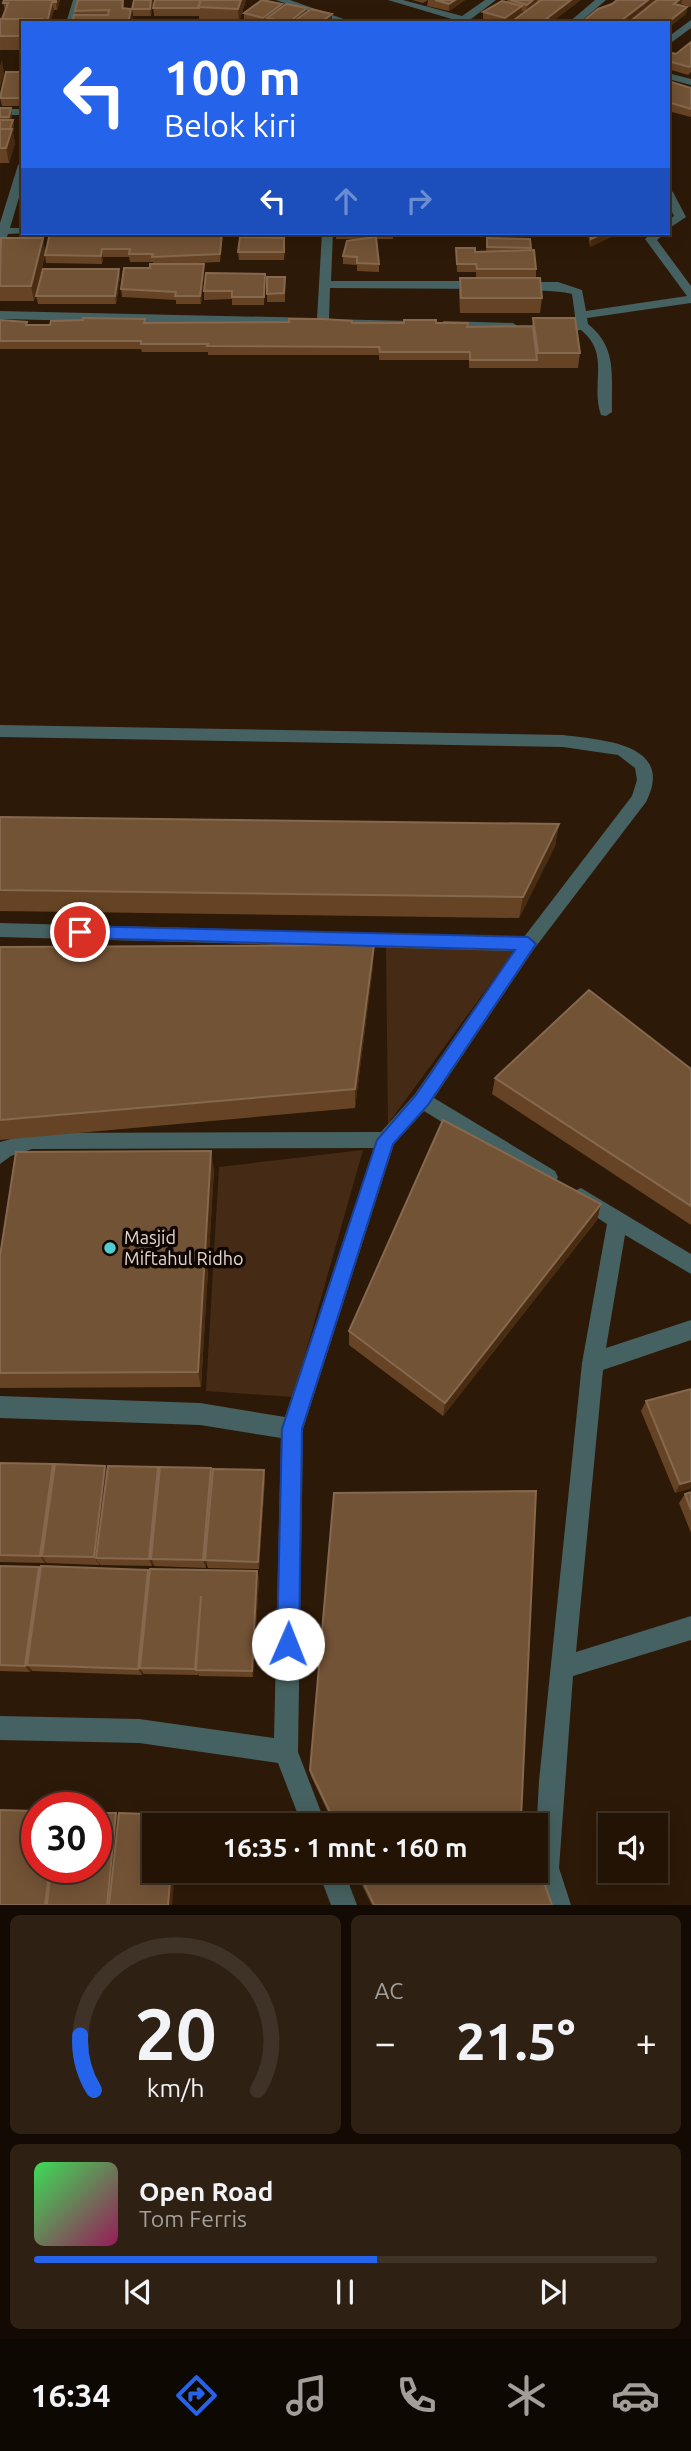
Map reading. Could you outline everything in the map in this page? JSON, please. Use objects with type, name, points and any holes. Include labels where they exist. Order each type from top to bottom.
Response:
[{"type":"street","points":[[72,21],[78,0]]},
{"type":"street","points":[[281,0],[344,21]]},
{"type":"street","points":[[393,0],[470,21]]},
{"type":"street","points":[[464,19],[491,0]]},
{"type":"street","points":[[575,21],[601,0]]},
{"type":"street","points":[[670,40],[691,23]]},
{"type":"street","points":[[670,77],[691,82]]},
{"type":"street","points":[[0,112],[21,112]]},
{"type":"street","points":[[2,237],[21,172]]},
{"type":"street","points":[[670,196],[680,216],[670,224]]},
{"type":"street","points":[[2,237],[21,232]]},
{"type":"street","points":[[323,321],[327,235]]},
{"type":"street","points":[[0,315],[575,328],[582,320],[691,296],[652,239],[657,235]]},
{"type":"street","points":[[325,284],[489,286]]},
{"type":"street","points":[[503,286],[569,288],[578,292],[582,320],[597,337],[603,349],[606,412]]},
{"type":"street","points":[[0,732],[563,741],[624,750],[636,756],[645,770],[646,783],[640,798],[528,944],[422,1100],[386,1140],[292,1429],[286,1752],[309,1813]]},
{"type":"street","points":[[0,930],[528,944]]},
{"type":"street","points":[[422,1100],[691,1265]]},
{"type":"street","points":[[0,1155],[5,1149],[32,1140],[386,1140]]},
{"type":"street","points":[[558,1905],[546,1868],[562,1668],[593,1363],[618,1220]]},
{"type":"street","points":[[593,1363],[691,1330]]},
{"type":"street","points":[[0,1407],[200,1414],[292,1429]]},
{"type":"street","points":[[562,1668],[691,1628]]},
{"type":"street","points":[[0,1728],[139,1731],[286,1752]]},
{"type":"street","points":[[336,1883],[344,1905]]},
{"type":"shaded area","points":[[386,946],[515,950],[388,1124]]},
{"type":"shaded area","points":[[363,1150],[293,1397],[206,1391],[219,1167]]},
{"type":"building","points":[[4,0],[56,0],[52,2],[47,21],[2,19],[8,3],[3,3]]},
{"type":"building","points":[[78,0],[123,0],[122,8],[131,9],[128,21],[72,21],[74,15],[108,15],[109,10],[75,11]]},
{"type":"building","points":[[134,0],[151,0],[150,9],[132,9]]},
{"type":"building","points":[[155,0],[200,0],[199,8],[153,8]]},
{"type":"building","points":[[201,0],[241,0],[238,9],[198,7]]},
{"type":"building","points":[[262,0],[282,4],[263,18],[244,13]]},
{"type":"building","points":[[435,0],[455,0],[449,4]]},
{"type":"building","points":[[510,0],[533,0],[527,5]]},
{"type":"building","points":[[541,0],[571,0],[546,19],[550,21],[514,20]]},
{"type":"building","points":[[617,0],[648,0],[621,21],[583,21],[598,9]]},
{"type":"building","points":[[657,0],[679,0],[674,4],[687,7],[670,21],[631,21]]},
{"type":"building","points":[[502,1],[522,6],[505,18],[483,12]]},
{"type":"building","points":[[286,4],[307,8],[291,21],[267,18]]},
{"type":"building","points":[[311,9],[332,14],[323,21],[297,19]]},
{"type":"building","points":[[0,19],[42,19],[21,21],[21,36],[0,36]]},
{"type":"building","points":[[691,42],[691,66],[670,62],[670,55],[676,54]]},
{"type":"building","points":[[6,72],[21,72],[21,98],[0,98]]},
{"type":"building","points":[[670,82],[691,88],[691,109],[670,103]]},
{"type":"building","points":[[0,108],[11,108],[9,117],[0,117]]},
{"type":"building","points":[[0,120],[13,120],[10,129],[0,129]]},
{"type":"building","points":[[0,129],[12,129],[6,148],[0,148]]},
{"type":"building","points":[[50,235],[222,235],[220,254],[152,257],[153,254],[129,254],[130,249],[102,249],[101,256],[45,255]]},
{"type":"building","points":[[240,237],[284,238],[284,252],[238,252]]},
{"type":"building","points":[[376,237],[379,264],[357,263],[357,257],[343,256],[347,241]]},
{"type":"building","points":[[1,238],[43,238],[31,286],[0,286]]},
{"type":"building","points":[[487,238],[530,239],[531,248],[487,247]]},
{"type":"building","points":[[456,248],[475,248],[475,252],[534,250],[536,269],[477,269],[476,264],[457,264]]},
{"type":"building","points":[[150,264],[204,264],[200,296],[175,296],[176,292],[121,289],[124,268],[150,268]]},
{"type":"building","points":[[43,269],[119,269],[115,296],[36,296]]},
{"type":"building","points":[[206,273],[265,274],[264,297],[232,297],[232,291],[204,291]]},
{"type":"building","points":[[267,277],[285,277],[284,293],[267,294]]},
{"type":"building","points":[[460,278],[540,278],[542,298],[461,298]]},
{"type":"building","points":[[83,318],[145,319],[144,323],[289,322],[289,319],[323,319],[352,323],[404,323],[404,320],[436,320],[436,323],[468,323],[467,327],[533,326],[537,360],[470,360],[470,352],[380,352],[379,347],[207,346],[208,344],[141,344],[141,341],[0,341],[0,320],[27,322],[26,325],[50,325],[51,321]]},
{"type":"building","points":[[533,318],[575,318],[580,353],[538,353]]},
{"type":"building","points":[[0,817],[559,824],[523,897],[0,890]]},
{"type":"building","points":[[374,945],[355,1089],[0,1120],[0,947]]},
{"type":"building","points":[[589,990],[691,1069],[691,1206],[495,1078]]},
{"type":"building","points":[[443,1120],[601,1204],[445,1403],[349,1331]]},
{"type":"building","name":"Masjid Miftahul Ridho","points":[[211,1151],[198,1372],[0,1373],[0,1256],[16,1152]]},
{"type":"building","points":[[691,1389],[691,1481],[680,1484],[646,1401]]},
{"type":"building","points":[[0,1463],[53,1464],[40,1556],[0,1555]]},
{"type":"building","points":[[55,1464],[105,1466],[94,1557],[42,1556]]},
{"type":"building","points":[[108,1466],[158,1467],[149,1559],[96,1558]]},
{"type":"building","points":[[160,1467],[211,1468],[203,1560],[151,1559]]},
{"type":"building","points":[[213,1469],[264,1470],[258,1562],[205,1560]]},
{"type":"building","points":[[536,1491],[521,1813],[330,1813],[310,1770],[334,1493]]},
{"type":"building","points":[[691,1492],[691,1510],[685,1494]]},
{"type":"building","points":[[0,1566],[39,1567],[25,1666],[0,1665]]},
{"type":"building","points":[[41,1566],[148,1570],[138,1669],[27,1665]]},
{"type":"building","points":[[150,1569],[257,1571],[252,1671],[196,1670],[201,1596],[195,1669],[140,1668]]},
{"type":"building","points":[[0,1810],[21,1811],[21,1883],[48,1883],[45,1905],[0,1905]]},
{"type":"building","points":[[112,1813],[116,1813],[112,1854]]},
{"type":"building","points":[[119,1813],[142,1814],[142,1883],[170,1883],[168,1905],[109,1905]]},
{"type":"building","points":[[49,1883],[109,1883],[107,1905],[47,1905]]},
{"type":"building","points":[[364,1883],[544,1883],[552,1905],[374,1905]]},
{"type":"place","name":"Masjid Miftahul Ridho","points":[[110,1248]]},
{"type":"route","points":[[80,932],[528,944],[422,1100],[386,1140],[292,1429],[288,1644]]}]
